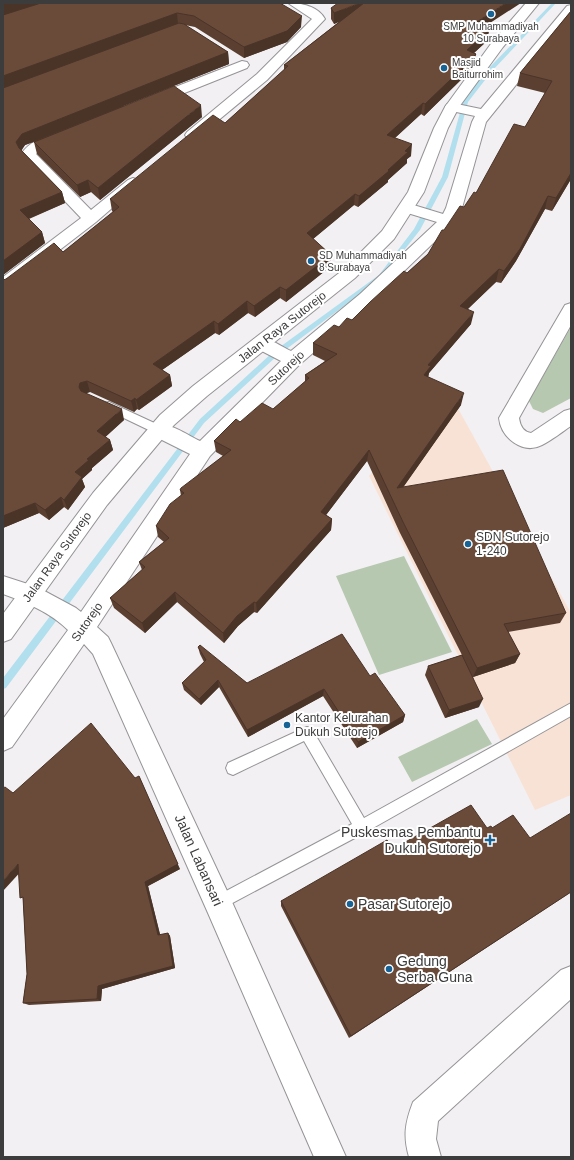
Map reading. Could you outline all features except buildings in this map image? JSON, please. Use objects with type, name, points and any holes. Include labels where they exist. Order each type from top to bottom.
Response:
[{"type":"street","points":[[182,143],[262,77],[319,20],[318,17],[294,3]]},
{"type":"street","name":"Jalan Raya Sutorejo","points":[[3,632],[57,610],[100,498],[164,432],[167,420],[200,391],[278,353],[349,274],[413,210],[416,192],[441,128],[498,44],[533,3]]},
{"type":"street","name":"Sutorejo","points":[[3,739],[57,610],[201,449],[278,353],[366,298],[454,208],[482,114],[568,6]]},
{"type":"street","points":[[229,56],[262,77]]},
{"type":"street","points":[[141,105],[242,65]]},
{"type":"street","points":[[455,108],[482,114]]},
{"type":"street","points":[[76,131],[33,148],[28,155],[90,219]]},
{"type":"street","points":[[3,284],[90,219],[145,173]]},
{"type":"street","points":[[413,210],[443,219]]},
{"type":"street","points":[[571,309],[509,418],[509,424],[513,432],[522,438],[532,441],[571,416]]},
{"type":"street","points":[[164,432],[201,449]]},
{"type":"street","points":[[3,585],[57,610]]},
{"type":"street","name":"Jalan Labansari","points":[[57,610],[100,644],[103,650],[218,903],[330,1157]]},
{"type":"street","points":[[425,1157],[420,1139],[424,1113],[571,980]]},
{"type":"lane","points":[[102,403],[164,432]]},
{"type":"lane","points":[[218,903],[361,827],[571,709]]},
{"type":"lane","points":[[233,768],[307,733],[361,827]]},
{"type":"shaded area","name":"SDN Sutorejo 1-240","points":[[444,383],[571,613],[571,795],[535,810],[369,476]]},
{"type":"green space","points":[[571,327],[571,398],[543,413],[533,409],[529,401]]},
{"type":"green space","points":[[404,556],[452,652],[379,675],[336,576]]},
{"type":"green space","points":[[477,719],[492,744],[412,782],[398,757]]},
{"type":"waterway","points":[[3,685],[202,421],[275,354],[381,276],[417,230],[445,177],[466,102],[490,70],[554,3]]},
{"type":"place","name":"SMP Muhammadiyah 10 Surabaya","points":[[491,14]]},
{"type":"place","name":"Masjid Baiturrohim","points":[[444,68]]},
{"type":"place","name":"SD Muhammadiyah 8 Surabaya","points":[[311,261]]},
{"type":"place","name":"SDN Sutorejo 1-240","points":[[468,544]]},
{"type":"place","name":"Kantor Kelurahan Dukuh Sutorejo","points":[[287,725]]},
{"type":"place","name":"Puskesmas Pembantu Dukuh Sutorejo","points":[[490,840]]},
{"type":"place","name":"Pasar Sutorejo","points":[[350,904]]},
{"type":"place","name":"Gedung Serba Guna","points":[[389,969]]}]
